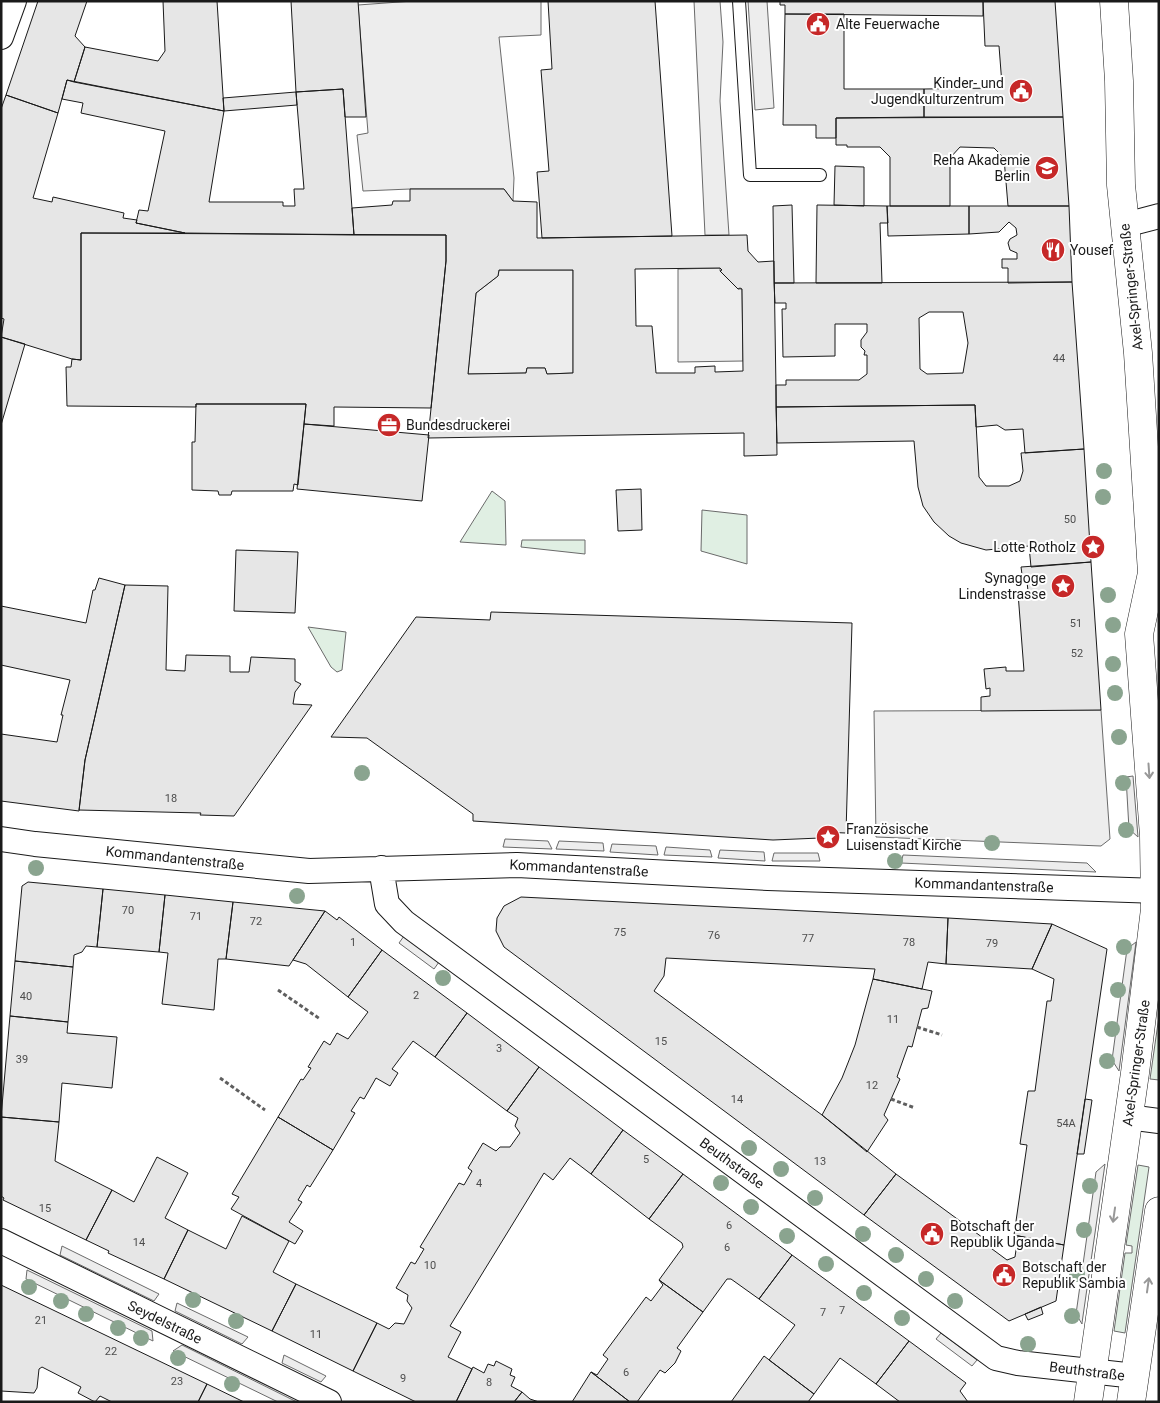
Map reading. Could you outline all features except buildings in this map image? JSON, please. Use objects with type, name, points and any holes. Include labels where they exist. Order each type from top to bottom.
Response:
[{"type":"main road","name":"Axel-Springer-Straße","points":[[1088,1402],[1153,938],[1157,890],[1151,675],[1139,634],[1155,580],[1138,353],[1120,185],[1119,81],[1114,1]]},
{"type":"main road","points":[[1133,1389],[1159,1211]]},
{"type":"street","points":[[1,37],[14,1]]},
{"type":"street","points":[[1125,225],[1159,216]]},
{"type":"street","name":"Kommandantenstraße","points":[[1,839],[309,871],[485,865],[550,866],[768,878],[1157,890]]},
{"type":"street","name":"Beuthstraße","points":[[381,868],[387,904],[404,922],[996,1358],[1018,1363],[1092,1371],[1133,1389]]},
{"type":"street","points":[[1128,1118],[1159,1122]]},
{"type":"street","name":"Seydelstraße","points":[[1,1242],[329,1402]]},
{"type":"lane","points":[[739,1],[750,175],[820,174]]},
{"type":"path","points":[[278,990],[320,1019]]},
{"type":"path","points":[[917,1027],[942,1035]]},
{"type":"path","points":[[220,1078],[265,1110]]},
{"type":"path","points":[[891,1099],[915,1108]]},
{"type":"green space","points":[[492,491],[505,501],[506,545],[460,542]]},
{"type":"green space","points":[[702,510],[747,515],[747,564],[701,551]]},
{"type":"green space","points":[[522,540],[585,540],[585,554],[521,547]]},
{"type":"green space","points":[[308,627],[346,632],[342,670],[337,672],[331,667]]},
{"type":"green space","points":[[1159,1016],[1159,1080],[1150,1079]]},
{"type":"green space","points":[[1138,1165],[1149,1167],[1125,1333],[1114,1331],[1125,1253],[1132,1253],[1132,1246],[1126,1245]]},
{"type":"shaded area","points":[[413,1],[541,1],[541,35],[499,37],[514,178],[513,201],[504,189],[363,191],[357,135],[368,133],[358,5]]},
{"type":"shaded area","points":[[694,1],[720,1],[723,42],[720,101],[729,235],[705,235]]},
{"type":"shaded area","points":[[748,1],[767,1],[774,108],[755,110]]},
{"type":"shaded area","points":[[720,268],[720,271],[738,289],[742,289],[743,361],[678,362],[678,269]]},
{"type":"shaded area","points":[[499,270],[573,270],[573,373],[547,374],[545,368],[527,368],[526,373],[468,374],[476,293],[498,276]]},
{"type":"shaded area","points":[[1101,710],[1110,839],[1101,846],[876,837],[874,711]]},
{"type":"shaded area","points":[[1133,776],[1138,837],[1129,829],[1126,777]]},
{"type":"shaded area","points":[[505,839],[548,841],[552,849],[503,847]]},
{"type":"shaded area","points":[[559,841],[603,843],[604,851],[556,849]]},
{"type":"shaded area","points":[[612,844],[656,846],[658,855],[610,852]]},
{"type":"shaded area","points":[[666,847],[710,850],[712,857],[664,855]]},
{"type":"shaded area","points":[[720,850],[764,852],[765,861],[718,858]]},
{"type":"shaded area","points":[[774,853],[818,853],[820,861],[772,861]]},
{"type":"shaded area","points":[[903,855],[1087,863],[1096,872],[901,863]]},
{"type":"shaded area","points":[[404,936],[439,962],[434,969],[399,943]]},
{"type":"shaded area","points":[[1136,942],[1119,1071],[1112,1060],[1127,949]]},
{"type":"shaded area","points":[[1105,1164],[1082,1324],[1076,1314],[1096,1172]]},
{"type":"shaded area","points":[[62,1246],[159,1294],[154,1301],[60,1255]]},
{"type":"shaded area","points":[[27,1270],[152,1331],[153,1341],[26,1279]]},
{"type":"shaded area","points":[[177,1303],[248,1337],[242,1344],[175,1311]]},
{"type":"shaded area","points":[[941,1333],[977,1360],[972,1366],[936,1339]]},
{"type":"shaded area","points":[[182,1345],[297,1402],[278,1402],[173,1351]]},
{"type":"shaded area","points":[[284,1355],[326,1376],[321,1382],[282,1363]]},
{"type":"place","name":"Alte Feuerwache","points":[[818,24]]},
{"type":"place","name":"Kinder- und Jugendkulturzentrum","points":[[1021,91]]},
{"type":"place","name":"Reha Akademie Berlin","points":[[1047,168]]},
{"type":"place","name":"Yousef","points":[[1053,250]]},
{"type":"place","name":"Bundesdruckerei","points":[[389,425]]},
{"type":"place","name":"Lotte Rotholz","points":[[1093,547]]},
{"type":"place","name":"Synagoge Lindenstrasse","points":[[1063,586]]},
{"type":"place","name":"Französische Luisenstadt Kirche","points":[[828,837]]},
{"type":"place","name":"Botschaft der Republik Uganda","points":[[932,1234]]},
{"type":"place","name":"Botschaft der Republik Sambia","points":[[1004,1275]]}]
